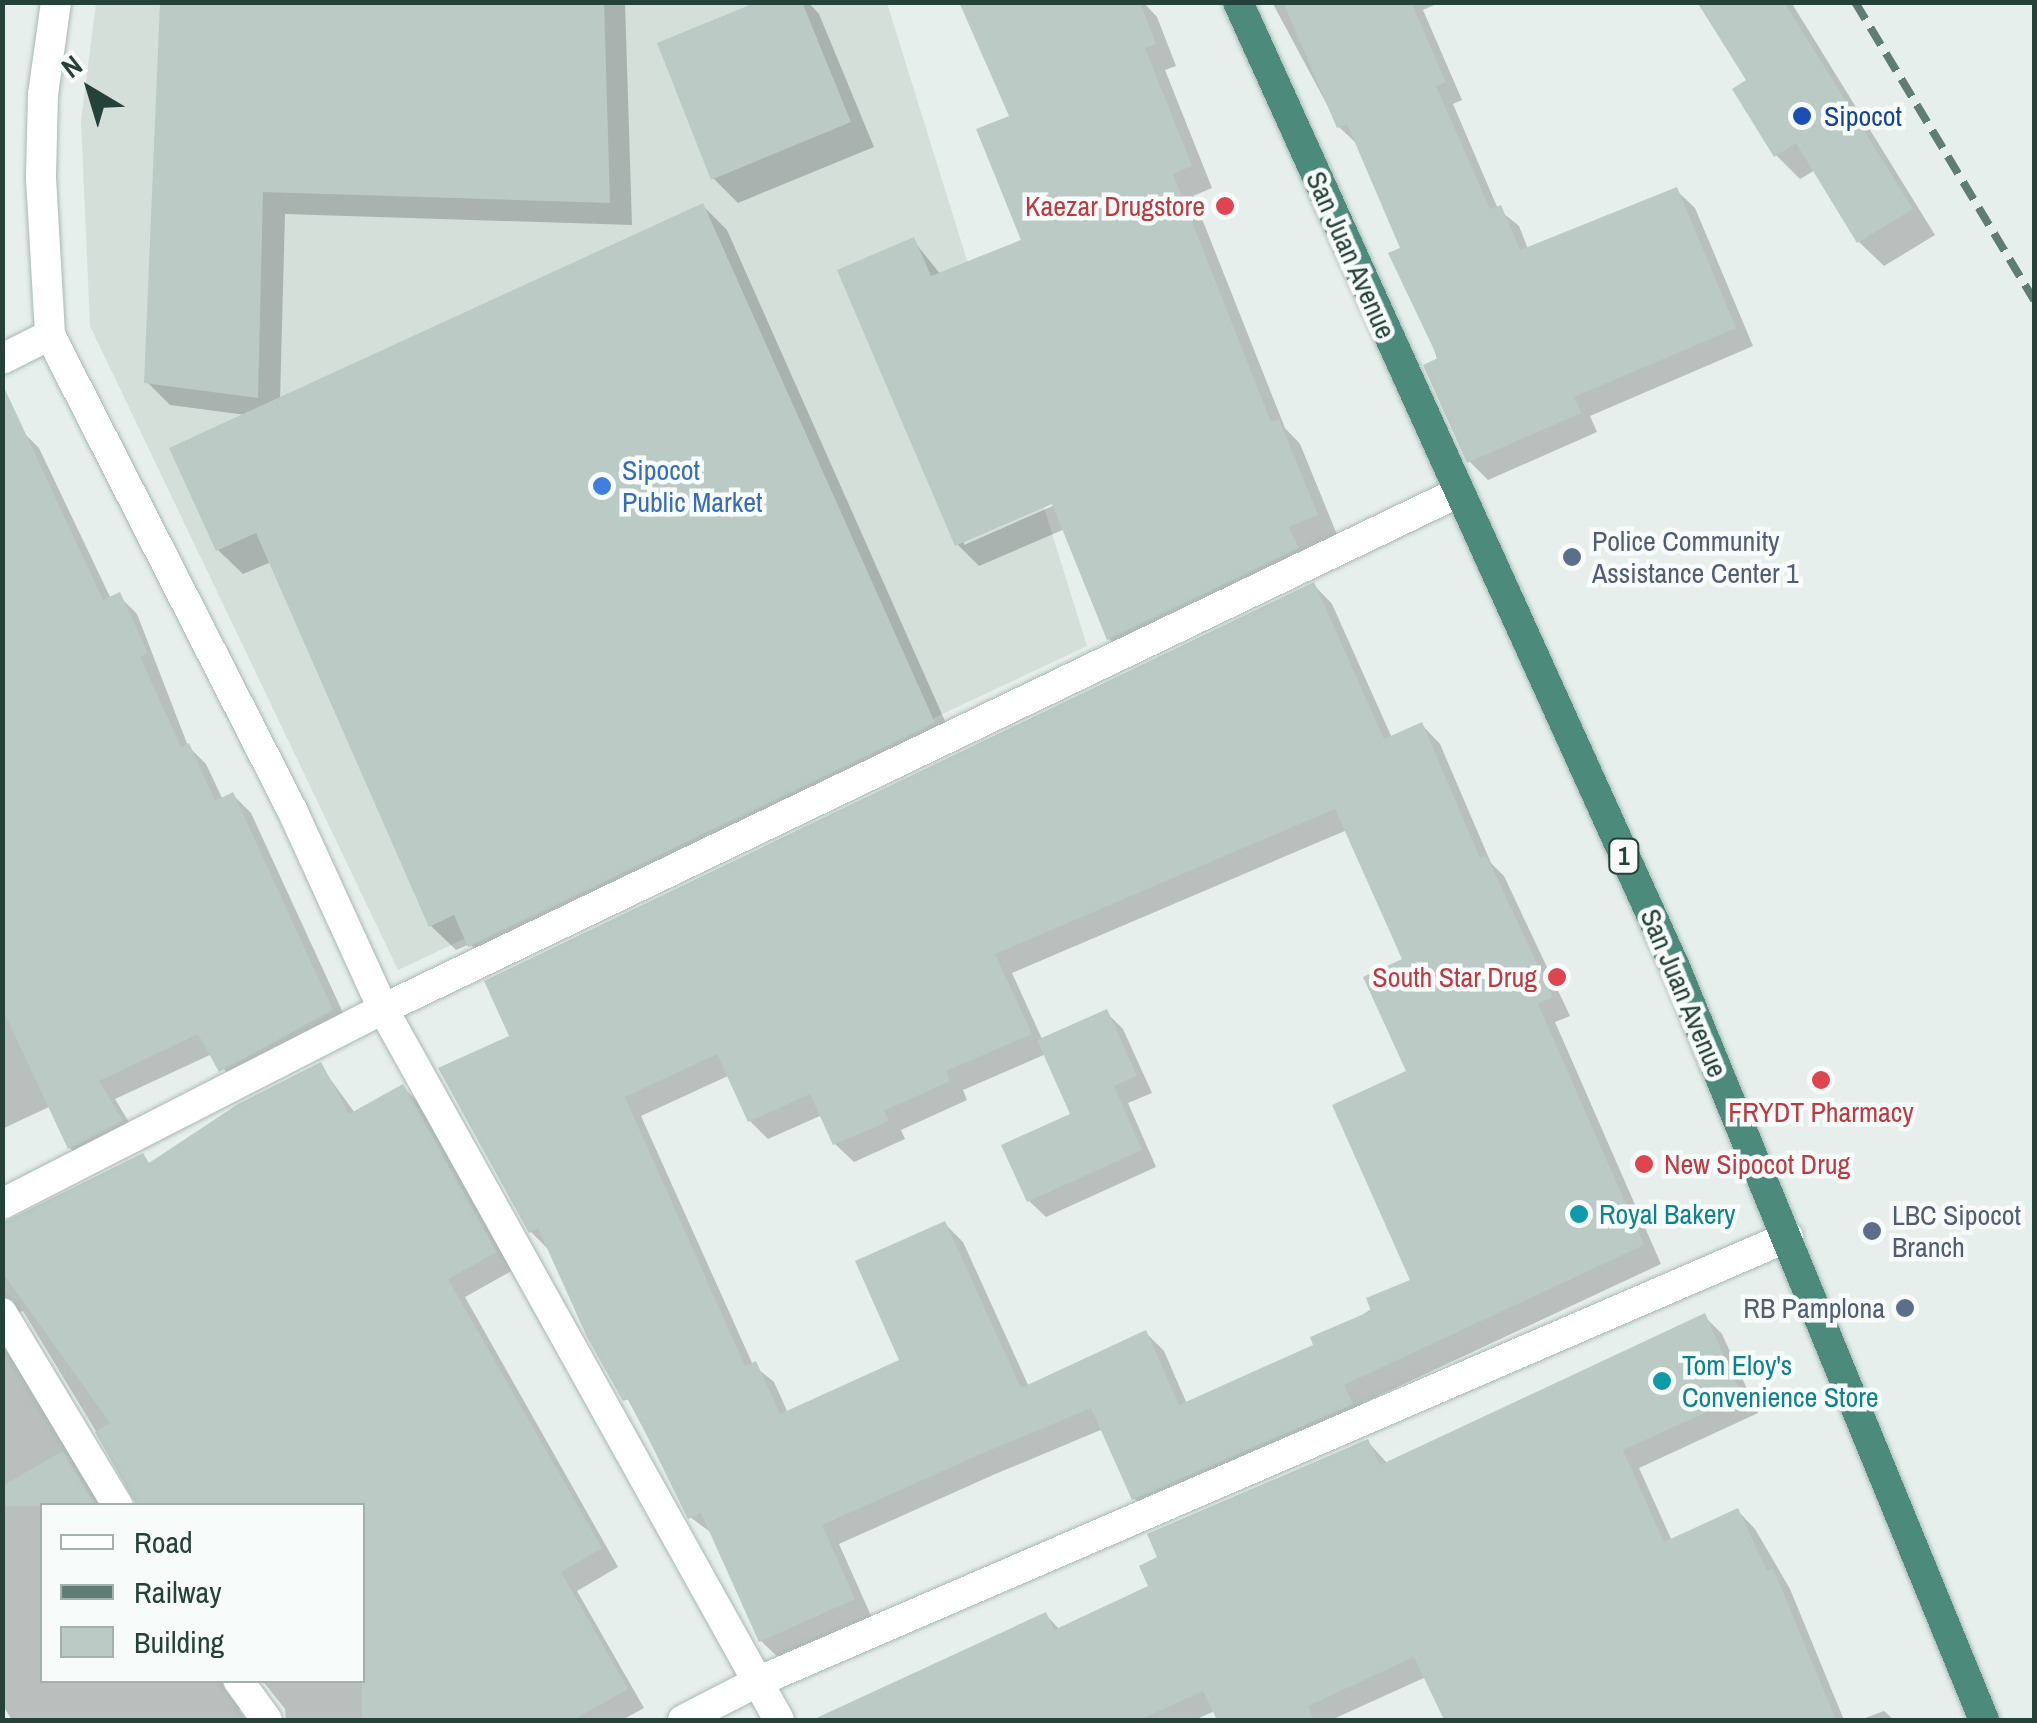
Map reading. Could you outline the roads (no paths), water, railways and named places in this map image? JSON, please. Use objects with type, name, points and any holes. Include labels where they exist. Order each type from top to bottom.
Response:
[{"type":"highway","name":"San Juan Avenue","points":[[1238,2],[1675,967],[1984,1720]]},
{"type":"street","points":[[56,2],[43,94],[41,178],[50,334],[292,810],[383,1009],[779,1720]]},
{"type":"street","points":[[2,359],[50,334]]},
{"type":"street","points":[[2,1204],[383,1009],[1459,492]]},
{"type":"street","points":[[683,1720],[757,1682],[1788,1237]]},
{"type":"street","points":[[2,1313],[116,1503]]},
{"type":"street","points":[[240,1683],[266,1720]]},
{"type":"railway","points":[[1855,2],[2034,300]]},
{"type":"place","name":"Sipocot","points":[[1802,116]]},
{"type":"place","name":"Kaezar Drugstore","points":[[1225,206]]},
{"type":"place","name":"Sipocot Public Market","points":[[602,486]]},
{"type":"place","name":"Police Community Assistance Center 1","points":[[1572,557]]},
{"type":"place","name":"South Star Drug","points":[[1557,977]]},
{"type":"place","name":"FRYDT Pharmacy","points":[[1821,1080]]},
{"type":"place","name":"New Sipocot Drug","points":[[1644,1164]]},
{"type":"place","name":"Royal Bakery","points":[[1579,1214]]},
{"type":"place","name":"LBC Sipocot Branch","points":[[1872,1231]]},
{"type":"place","name":"RB Pamplona","points":[[1905,1308]]},
{"type":"place","name":"Tom Eloy's Convenience Store","points":[[1662,1381]]}]
